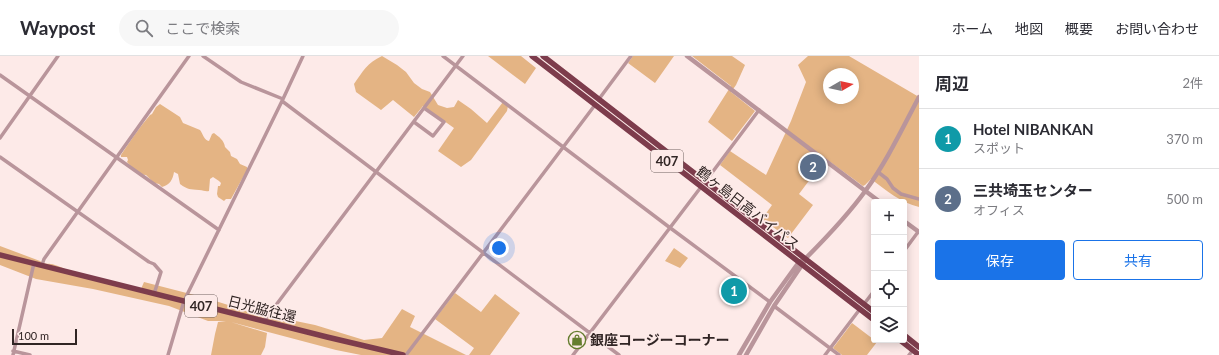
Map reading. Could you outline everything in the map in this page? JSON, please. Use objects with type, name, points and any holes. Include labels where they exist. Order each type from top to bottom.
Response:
[{"type":"highway","name":"鶴ヶ島日高バイパス","points":[[532,56],[801,264],[862,307],[871,311]]},
{"type":"highway","name":"鶴ヶ島日高バイパス","points":[[543,56],[805,259],[862,307],[871,317]]},
{"type":"highway","name":"日光脇往還","points":[[0,255],[391,354],[403,355]]},
{"type":"highway","points":[[907,339],[919,355]]},
{"type":"highway","points":[[906,343],[915,348]]},
{"type":"street","points":[[0,138],[58,56]]},
{"type":"street","points":[[42,265],[44,259],[189,56]]},
{"type":"street","points":[[204,56],[241,82],[283,100],[619,355]]},
{"type":"street","points":[[168,355],[184,301],[283,100],[303,56]]},
{"type":"street","points":[[443,56],[839,355]]},
{"type":"street","points":[[264,321],[463,56]]},
{"type":"street","points":[[599,99],[631,56]]},
{"type":"street","points":[[687,56],[876,199]]},
{"type":"street","points":[[0,75],[219,230]]},
{"type":"street","points":[[739,355],[772,304],[801,264],[842,221],[865,191],[891,150],[919,97]]},
{"type":"street","points":[[406,355],[595,105]]},
{"type":"street","points":[[414,122],[434,136],[444,122],[424,108]]},
{"type":"street","points":[[705,182],[759,110]]},
{"type":"street","points":[[0,157],[149,262],[154,264],[161,272],[154,294]]},
{"type":"street","points":[[878,172],[901,194],[919,199]]},
{"type":"street","points":[[573,355],[700,187]]},
{"type":"street","points":[[907,223],[919,232],[907,247]]},
{"type":"street","points":[[30,355],[13,353],[34,263]]},
{"type":"street","points":[[826,355],[871,295]]},
{"type":"street","points":[[746,355],[772,304]]},
{"type":"shaded area","points":[[382,56],[406,72],[414,83],[422,89],[430,92],[438,105],[447,108],[454,107],[458,100],[487,123],[503,102],[508,106],[507,111],[471,160],[461,167],[438,151],[454,128],[423,106],[414,117],[393,100],[381,110],[356,92],[354,84],[360,75],[369,65]]},
{"type":"shaded area","points":[[488,56],[521,56],[536,68],[525,84]]},
{"type":"shaded area","points":[[633,56],[674,56],[655,83],[628,63]]},
{"type":"shaded area","points":[[692,56],[732,56],[745,65],[736,85],[731,92],[755,111],[732,141],[708,122],[731,86]]},
{"type":"shaded area","points":[[808,56],[849,56],[919,97],[919,207],[907,202],[907,199],[900,199],[888,192],[871,179],[863,186],[814,150],[802,165],[814,174],[799,194],[813,205],[788,238],[762,219],[772,205],[720,165],[730,151],[766,175],[791,121],[806,82],[798,65]]},
{"type":"shaded area","points":[[160,104],[180,117],[183,123],[200,130],[207,140],[209,141],[214,133],[222,141],[230,152],[231,156],[237,159],[240,164],[247,167],[247,170],[231,199],[226,199],[224,201],[218,197],[218,186],[220,186],[221,183],[213,177],[210,179],[209,191],[185,187],[180,184],[178,174],[174,172],[171,181],[162,187],[159,184],[154,183],[146,175],[133,169],[127,162],[127,157],[121,157],[138,130]]},
{"type":"shaded area","points":[[0,246],[46,264],[52,264],[72,273],[141,289],[144,282],[206,298],[244,310],[251,314],[315,325],[364,340],[382,338],[402,309],[415,316],[410,327],[466,355],[361,355],[336,350],[231,322],[267,333],[265,347],[261,355],[211,355],[218,322],[226,321],[208,321],[169,306],[93,289],[36,279],[0,265]]},
{"type":"shaded area","points":[[674,248],[688,258],[680,268],[665,261]]},
{"type":"shaded area","points":[[455,293],[481,312],[495,294],[520,313],[490,355],[469,355],[474,348],[435,319]]},
{"type":"shaded area","points":[[852,323],[871,337],[871,343],[876,343],[867,355],[842,355],[833,348]]},
{"type":"place","name":"三共埼玉センター","points":[[813,167]]},
{"type":"place","name":"Hotel NIBANKAN","points":[[734,291]]},
{"type":"place","name":"銀座コージーコーナー","points":[[577,340]]}]
